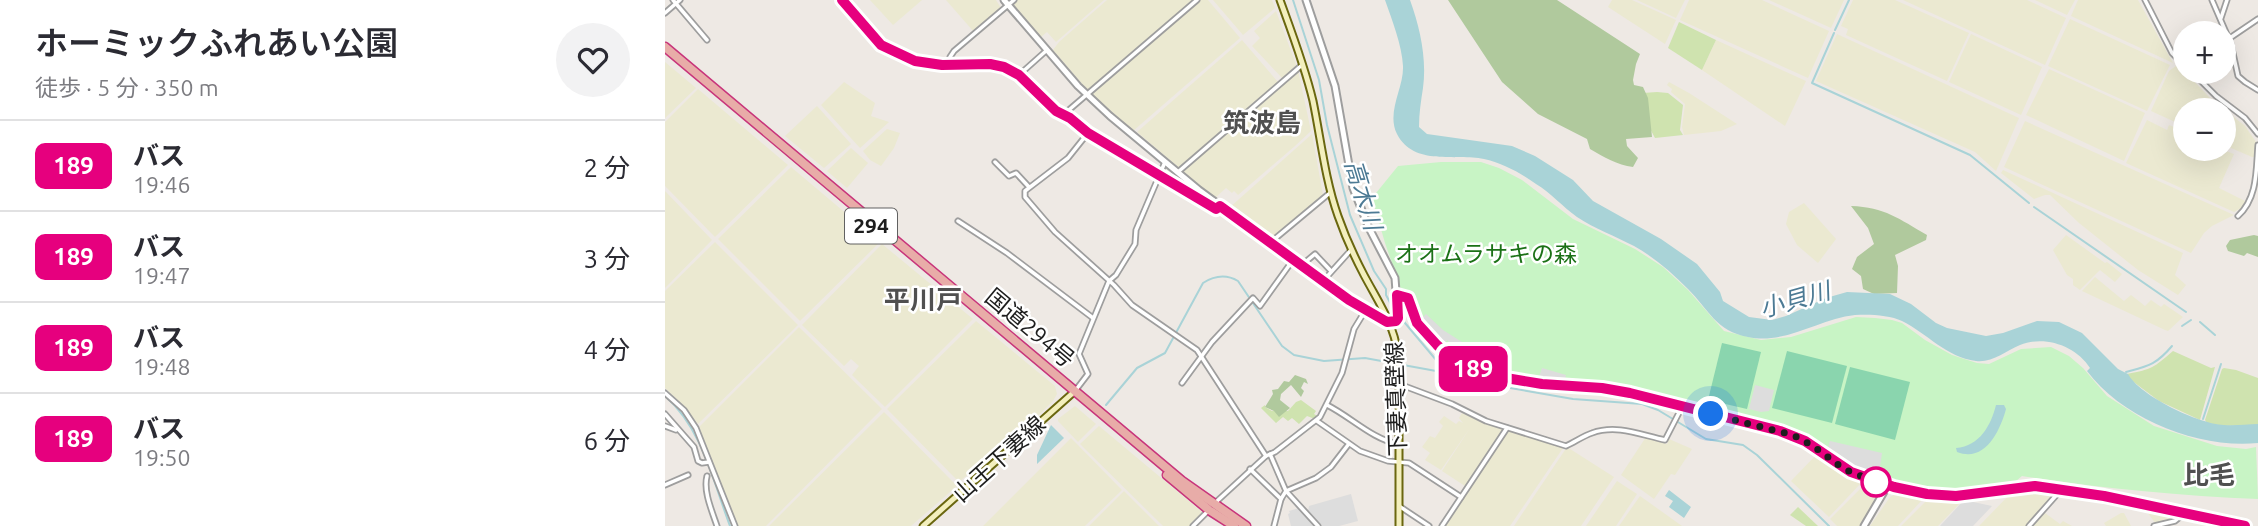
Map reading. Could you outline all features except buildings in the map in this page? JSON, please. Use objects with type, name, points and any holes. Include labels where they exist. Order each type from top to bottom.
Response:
[{"type":"highway","name":"国道294号","points":[[665,47],[1073,393]]},
{"type":"highway","name":"国道294号","points":[[665,54],[1234,526]]},
{"type":"highway","name":"国道294号","points":[[1211,507],[1246,526]]},
{"type":"main road","name":"下妻真壁線","points":[[1280,0],[1313,101],[1331,192],[1342,228],[1391,322],[1396,342],[1399,365],[1399,526]]},
{"type":"main road","name":"山王下妻線","points":[[923,526],[1073,393]]},
{"type":"street","points":[[842,0],[881,45],[915,61],[1004,67],[1019,75],[1063,115],[1088,133],[1216,209],[1220,206]]},
{"type":"street","points":[[1063,115],[1197,0]]},
{"type":"street","points":[[949,65],[954,51],[1009,2],[1047,50],[1088,95],[1165,162],[1220,206],[1366,310],[1391,322],[1398,315],[1393,273],[1369,228],[1353,188],[1335,86],[1306,0]]},
{"type":"street","points":[[2145,0],[2173,54]]},
{"type":"street","points":[[2212,0],[2222,21]]},
{"type":"street","points":[[2221,18],[2227,0]]},
{"type":"street","points":[[665,13],[677,1],[708,40]]},
{"type":"street","points":[[2236,33],[2258,19]]},
{"type":"street","points":[[1019,75],[1047,50]]},
{"type":"street","points":[[1178,172],[1303,65]]},
{"type":"street","points":[[2236,68],[2238,76],[2258,90]]},
{"type":"street","points":[[2204,84],[2245,118],[2258,134]]},
{"type":"street","points":[[1088,133],[1068,158],[1025,191],[1025,197],[1043,219],[1132,304],[1197,350],[1268,455],[1286,491],[1318,526]]},
{"type":"street","points":[[2238,216],[2248,205],[2252,195],[2258,145]]},
{"type":"street","points":[[995,162],[1009,176],[1016,173],[1030,187]]},
{"type":"street","points":[[1073,393],[1088,374],[1079,351],[1109,281],[1116,275],[1135,244],[1136,230],[1165,162]]},
{"type":"street","points":[[1271,242],[1331,192]]},
{"type":"street","points":[[958,221],[1007,253],[1093,318]]},
{"type":"street","points":[[1324,280],[1352,250]]},
{"type":"street","points":[[1303,264],[1315,254],[1331,271]]},
{"type":"street","points":[[1182,383],[1201,356],[1251,300],[1260,306],[1294,258]]},
{"type":"street","points":[[1397,295],[1408,298],[1417,323],[1437,345],[1450,357],[1470,368],[1500,377],[1542,384],[1621,392],[1793,435],[1844,469],[1888,485],[1914,492],[1956,496],[2026,486],[2061,489],[2245,526]]},
{"type":"street","points":[[1193,526],[1250,469],[1317,421],[1345,364],[1354,329],[1366,310]]},
{"type":"street","points":[[1399,384],[1474,416],[1566,446],[1599,430],[1634,431],[1665,440],[1682,407]]},
{"type":"street","points":[[665,393],[690,418],[735,526]]},
{"type":"street","points":[[1327,405],[1383,441],[1399,444]]},
{"type":"street","points":[[665,414],[694,447],[700,462],[709,462]]},
{"type":"street","points":[[1317,421],[1348,444],[1375,457],[1409,463],[1461,497]]},
{"type":"street","points":[[665,426],[681,433]]},
{"type":"street","points":[[1442,526],[1507,428]]},
{"type":"street","points":[[1274,526],[1281,499],[1286,491],[1316,478],[1331,467],[1348,444]]},
{"type":"street","points":[[1250,469],[1281,499]]},
{"type":"street","points":[[665,485],[688,475]]},
{"type":"street","points":[[707,476],[707,492],[717,526]]},
{"type":"street","points":[[1864,526],[1888,485]]},
{"type":"street","points":[[2029,526],[2061,489]]},
{"type":"street","points":[[1399,506],[1429,526]]},
{"type":"street","points":[[2154,526],[2175,521],[2186,512]]},
{"type":"shaded area","points":[[870,0],[922,0],[893,25]]},
{"type":"shaded area","points":[[946,0],[996,0],[1001,8],[974,32]]},
{"type":"shaded area","points":[[1015,0],[1104,0],[1056,42],[1047,32],[1041,37],[1013,5]]},
{"type":"shaded area","points":[[1107,0],[1194,0],[1089,92],[1053,50]]},
{"type":"shaded area","points":[[1200,0],[1208,0],[1240,38],[1133,131],[1092,94]]},
{"type":"shaded area","points":[[1213,0],[1272,0],[1275,8],[1243,35]]},
{"type":"shaded area","points":[[1612,0],[1632,0],[1676,20],[1665,44],[1608,7]]},
{"type":"shaded area","points":[[1637,0],[1685,0],[1676,18]]},
{"type":"shaded area","points":[[1689,0],[1762,0],[1829,31],[1808,78],[1680,20]]},
{"type":"shaded area","points":[[1769,0],[1844,0],[1831,28]]},
{"type":"shaded area","points":[[1853,0],[1895,0],[1969,33],[1947,81],[1846,35],[1848,29],[1841,26]]},
{"type":"shaded area","points":[[1903,0],[2027,0],[2066,18],[2045,65]]},
{"type":"shaded area","points":[[2035,0],[2075,0],[2067,15]]},
{"type":"shaded area","points":[[2078,0],[2138,0],[2173,63],[2071,16]]},
{"type":"shaded area","points":[[1276,11],[1297,67],[1283,79],[1252,46],[1260,38],[1254,31]]},
{"type":"shaded area","points":[[2070,19],[2170,65],[2147,111],[2048,66]]},
{"type":"shaded area","points":[[1837,34],[2019,118],[1996,171],[1975,152],[1816,81]]},
{"type":"shaded area","points":[[1971,34],[2042,67],[2021,115],[1949,82]]},
{"type":"shaded area","points":[[1242,40],[1278,82],[1178,167],[1137,132]]},
{"type":"shaded area","points":[[1716,40],[1806,81],[1785,126],[1702,70]]},
{"type":"shaded area","points":[[665,62],[696,88],[665,118]]},
{"type":"shaded area","points":[[2173,68],[2173,84],[2197,84],[2210,98],[2173,98],[2173,121],[2151,111],[2169,71]]},
{"type":"shaded area","points":[[2049,69],[2145,113],[2124,161],[2026,115]]},
{"type":"shaded area","points":[[1298,70],[1311,131],[1295,146],[1238,195],[1226,188],[1215,198],[1183,173],[1182,171]]},
{"type":"shaded area","points":[[844,82],[875,103],[871,116],[889,122],[860,148],[821,105]]},
{"type":"shaded area","points":[[1669,82],[1737,124],[1721,131],[1684,135],[1682,127],[1685,104],[1671,92],[1672,89],[1667,85]]},
{"type":"shaded area","points":[[698,89],[788,165],[715,237],[665,186],[665,122]]},
{"type":"shaded area","points":[[817,106],[851,144],[824,168],[785,136]]},
{"type":"shaded area","points":[[2236,119],[2245,126],[2256,142],[2255,157],[2236,150]]},
{"type":"shaded area","points":[[2147,120],[2167,130],[2169,125],[2173,127],[2173,161],[2231,161],[2219,188],[2247,202],[2234,212],[2126,163]]},
{"type":"shaded area","points":[[2025,121],[2234,215],[2204,233],[2191,253],[2004,167]]},
{"type":"shaded area","points":[[887,129],[900,133],[894,148],[881,166],[870,160],[863,151]]},
{"type":"shaded area","points":[[1312,134],[1323,195],[1272,238],[1229,208]]},
{"type":"shaded area","points":[[851,148],[868,163],[847,188],[827,171]]},
{"type":"shaded area","points":[[791,167],[880,242],[800,321],[718,239]]},
{"type":"shaded area","points":[[2003,170],[2183,253],[2175,275],[2186,285],[2178,295],[2138,270],[2079,223],[2050,195],[2034,199],[2001,173]]},
{"type":"shaded area","points":[[665,191],[712,240],[665,288]]},
{"type":"shaded area","points":[[1804,203],[1836,239],[1818,263],[1797,245],[1786,224],[1789,212]]},
{"type":"shaded area","points":[[2066,235],[2122,274],[2115,282],[2100,270],[2080,290],[2073,285],[2073,279],[2067,275],[2053,250]]},
{"type":"shaded area","points":[[715,242],[798,325],[698,424],[665,388],[665,291]]},
{"type":"shaded area","points":[[882,244],[973,319],[885,407],[852,375],[859,366],[851,359],[844,366],[802,325]]},
{"type":"shaded area","points":[[2095,277],[2124,301],[2131,295],[2145,306],[2151,300],[2161,307],[2164,304],[2183,317],[2168,331],[2165,330],[2082,291]]},
{"type":"shaded area","points":[[1426,314],[1443,330],[1462,342],[1455,353],[1450,350],[1448,340],[1445,342],[1420,320]]},
{"type":"shaded area","points":[[976,321],[1055,386],[1057,394],[1040,414],[959,482],[887,409]]},
{"type":"shaded area","points":[[799,327],[882,409],[766,526],[738,526],[699,427]]},
{"type":"shaded area","points":[[1542,368],[1566,375],[1564,383],[1539,377]]},
{"type":"shaded area","points":[[1755,385],[1774,390],[1769,411],[1749,409]]},
{"type":"shaded area","points":[[1075,406],[1096,424],[1078,442],[1058,421]]},
{"type":"shaded area","points":[[884,412],[957,486],[911,526],[769,526]]},
{"type":"shaded area","points":[[1462,413],[1503,430],[1465,486],[1442,471],[1470,428],[1441,470],[1425,460],[1430,453],[1422,447],[1430,436],[1435,438],[1443,426],[1439,422],[1444,416],[1456,424],[1459,421],[1463,423],[1459,418]]},
{"type":"shaded area","points":[[1099,426],[1202,512],[1191,526],[1163,526],[1080,444]]},
{"type":"shaded area","points":[[1508,430],[1563,448],[1510,526],[1445,526]]},
{"type":"shaded area","points":[[1646,437],[1667,444],[1669,439],[1692,449],[1675,475],[1671,474],[1654,499],[1621,475]]},
{"type":"shaded area","points":[[1071,438],[1122,490],[1085,526],[983,526]]},
{"type":"shaded area","points":[[1830,441],[1882,453],[1879,474],[1850,466],[1851,463],[1827,451]]},
{"type":"shaded area","points":[[1567,447],[1614,477],[1581,526],[1514,526]]},
{"type":"shaded area","points":[[1817,454],[1838,471],[1862,482],[1829,517],[1791,481]]},
{"type":"shaded area","points":[[1617,481],[1637,494],[1616,526],[1586,526]]},
{"type":"shaded area","points":[[1866,483],[1874,486],[1879,494],[1860,526],[1837,526],[1830,519]]},
{"type":"shaded area","points":[[2014,490],[2055,492],[2028,526],[1979,526]]},
{"type":"shaded area","points":[[1124,491],[1159,526],[1089,526]]},
{"type":"shaded area","points":[[1897,493],[1923,499],[1898,526],[1870,526],[1890,497]]},
{"type":"shaded area","points":[[1351,494],[1358,521],[1339,526],[1322,526],[1308,511],[1309,506]]},
{"type":"shaded area","points":[[1640,496],[1682,526],[1619,526]]},
{"type":"shaded area","points":[[1929,498],[1963,500],[1938,526],[1901,526]]},
{"type":"shaded area","points":[[1964,500],[1992,506],[1973,526],[1940,526]]},
{"type":"shaded area","points":[[1299,508],[1316,526],[1291,526],[1289,511]]},
{"type":"shaded area","points":[[2144,508],[2181,515],[2156,524]]},
{"type":"shaded area","points":[[2045,513],[2060,524],[2063,521],[2072,526],[2033,526]]},
{"type":"shaded area","points":[[2124,513],[2131,526],[2106,526],[2104,523]]},
{"type":"green space","points":[[1448,0],[1557,0],[1640,54],[1633,80],[1634,85],[1643,87],[1648,98],[1652,137],[1626,139],[1627,146],[1638,158],[1633,167],[1616,163],[1590,149],[1587,139],[1538,114],[1502,82]]},
{"type":"green space","points":[[1679,22],[1716,40],[1702,70],[1668,48]]},
{"type":"green space","points":[[1643,93],[1668,93],[1683,105],[1680,130],[1683,135],[1655,138],[1647,123]]},
{"type":"green space","name":"オオムラサキの森","points":[[1481,162],[1522,180],[1573,219],[1635,249],[1663,267],[1688,290],[1724,331],[1761,340],[1791,337],[1856,317],[1902,323],[1952,355],[1977,363],[1989,364],[2021,349],[2051,347],[2069,356],[2083,368],[2107,396],[2154,426],[2217,446],[2246,449],[2256,447],[2258,499],[2140,491],[2022,476],[2016,481],[1963,490],[1914,487],[1855,470],[1793,430],[1610,385],[1565,384],[1485,370],[1455,357],[1422,326],[1411,295],[1401,289],[1372,198],[1398,166]]},
{"type":"green space","points":[[1851,206],[1883,211],[1927,235],[1926,240],[1895,255],[1898,266],[1897,293],[1874,294],[1863,289],[1861,276],[1852,269],[1857,257],[1874,244],[1868,228]]},
{"type":"green space","points":[[2258,236],[2258,257],[2228,251],[2226,246],[2230,240]]},
{"type":"green space","points":[[1722,343],[1761,352],[1747,409],[1708,400]]},
{"type":"green space","points":[[1787,351],[1847,366],[1832,423],[1772,408]]},
{"type":"green space","points":[[2173,351],[2211,368],[2215,367],[2200,420],[2159,401],[2127,377],[2127,374],[2152,367]]},
{"type":"green space","points":[[1850,367],[1910,382],[1895,440],[1835,424]]},
{"type":"green space","points":[[2224,368],[2258,378],[2258,425],[2224,426],[2207,423],[2205,420]]},
{"type":"green space","points":[[1295,375],[1306,379],[1308,384],[1304,382],[1301,397],[1291,385],[1281,394],[1280,400],[1290,408],[1279,417],[1265,407],[1273,394],[1272,390],[1278,389],[1284,381],[1289,382]]},
{"type":"green space","points":[[1301,400],[1316,411],[1314,414],[1319,417],[1315,419],[1307,416],[1299,424],[1292,418],[1288,421],[1283,417],[1276,423],[1261,408],[1265,405],[1272,411],[1288,411]]},
{"type":"green space","points":[[1798,507],[1818,526],[1806,526],[1790,515]]},
{"type":"water","points":[[1385,0],[1410,0],[1414,11],[1422,43],[1424,66],[1419,127],[1427,134],[1512,146],[1535,156],[1573,180],[1593,201],[1661,239],[1697,264],[1720,292],[1723,301],[1749,317],[1772,320],[1847,292],[1890,294],[1911,304],[1947,328],[1986,336],[2037,321],[2059,322],[2082,333],[2118,369],[2128,374],[2157,400],[2200,420],[2228,425],[2258,424],[2258,443],[2211,441],[2163,427],[2120,403],[2087,371],[2090,368],[2084,360],[2059,344],[2030,342],[1993,358],[1976,361],[1955,355],[1902,321],[1879,315],[1841,317],[1776,338],[1748,337],[1728,330],[1656,260],[1577,217],[1518,172],[1484,159],[1425,155],[1404,144],[1397,134],[1393,117],[1403,74],[1402,58]]},
{"type":"water","points":[[1996,405],[2004,405],[2006,409],[2000,427],[1990,443],[1976,453],[1957,452],[1956,448],[1972,443],[1983,433]]},
{"type":"water","points":[[1051,425],[1064,438],[1037,464],[1037,455]]},
{"type":"water","points":[[1669,490],[1691,507],[1684,518],[1669,507],[1673,501],[1665,496]]},
{"type":"waterway","name":"高木川","points":[[1293,0],[1319,80],[1327,125],[1350,215],[1394,310]]},
{"type":"waterway","points":[[1835,30],[1849,0]]},
{"type":"waterway","points":[[1834,33],[1812,83],[1970,155],[2029,203]]},
{"type":"waterway","points":[[2034,207],[2186,312]]},
{"type":"waterway","points":[[1106,405],[1137,368],[1165,353],[1203,283],[1220,277],[1238,281],[1282,346],[1294,355],[1324,361],[1365,358],[1447,373]]},
{"type":"waterway","name":"高木川","points":[[1400,317],[1442,367],[1458,377],[1573,399],[1642,404],[1658,410],[1706,439],[1743,445],[1757,455],[1829,526]]},
{"type":"waterway","points":[[2182,326],[2191,320]]},
{"type":"waterway","points":[[2200,322],[2215,335]]},
{"type":"waterway","points":[[2126,372],[2151,364],[2172,346]]},
{"type":"waterway","points":[[2203,419],[2221,364]]},
{"type":"waterway","points":[[665,396],[678,409],[697,439],[730,526]]},
{"type":"bus line","name":"189","points":[[842,0],[881,45],[905,58],[942,65],[990,64],[1004,67],[1019,75],[1056,111],[1070,118],[1088,133],[1216,209],[1220,206],[1349,300],[1378,317],[1389,322],[1396,321],[1397,295],[1406,296],[1423,331],[1446,354],[1470,368],[1500,377],[1560,387],[1602,388],[1630,393],[1780,431],[1805,441],[1851,472],[1903,490],[1956,496],[2018,486],[2035,486],[2104,496],[2245,526]]},
{"type":"district","name":"筑波島","points":[[1262,123]]},
{"type":"district","name":"平川戸","points":[[923,300]]},
{"type":"district","name":"比毛","points":[[2209,475]]},
{"type":"route","points":[[1711,414],[1793,435],[1844,469],[1876,482]]},
{"type":"water label","name":"小貝川","points":[[1795,300]]}]
